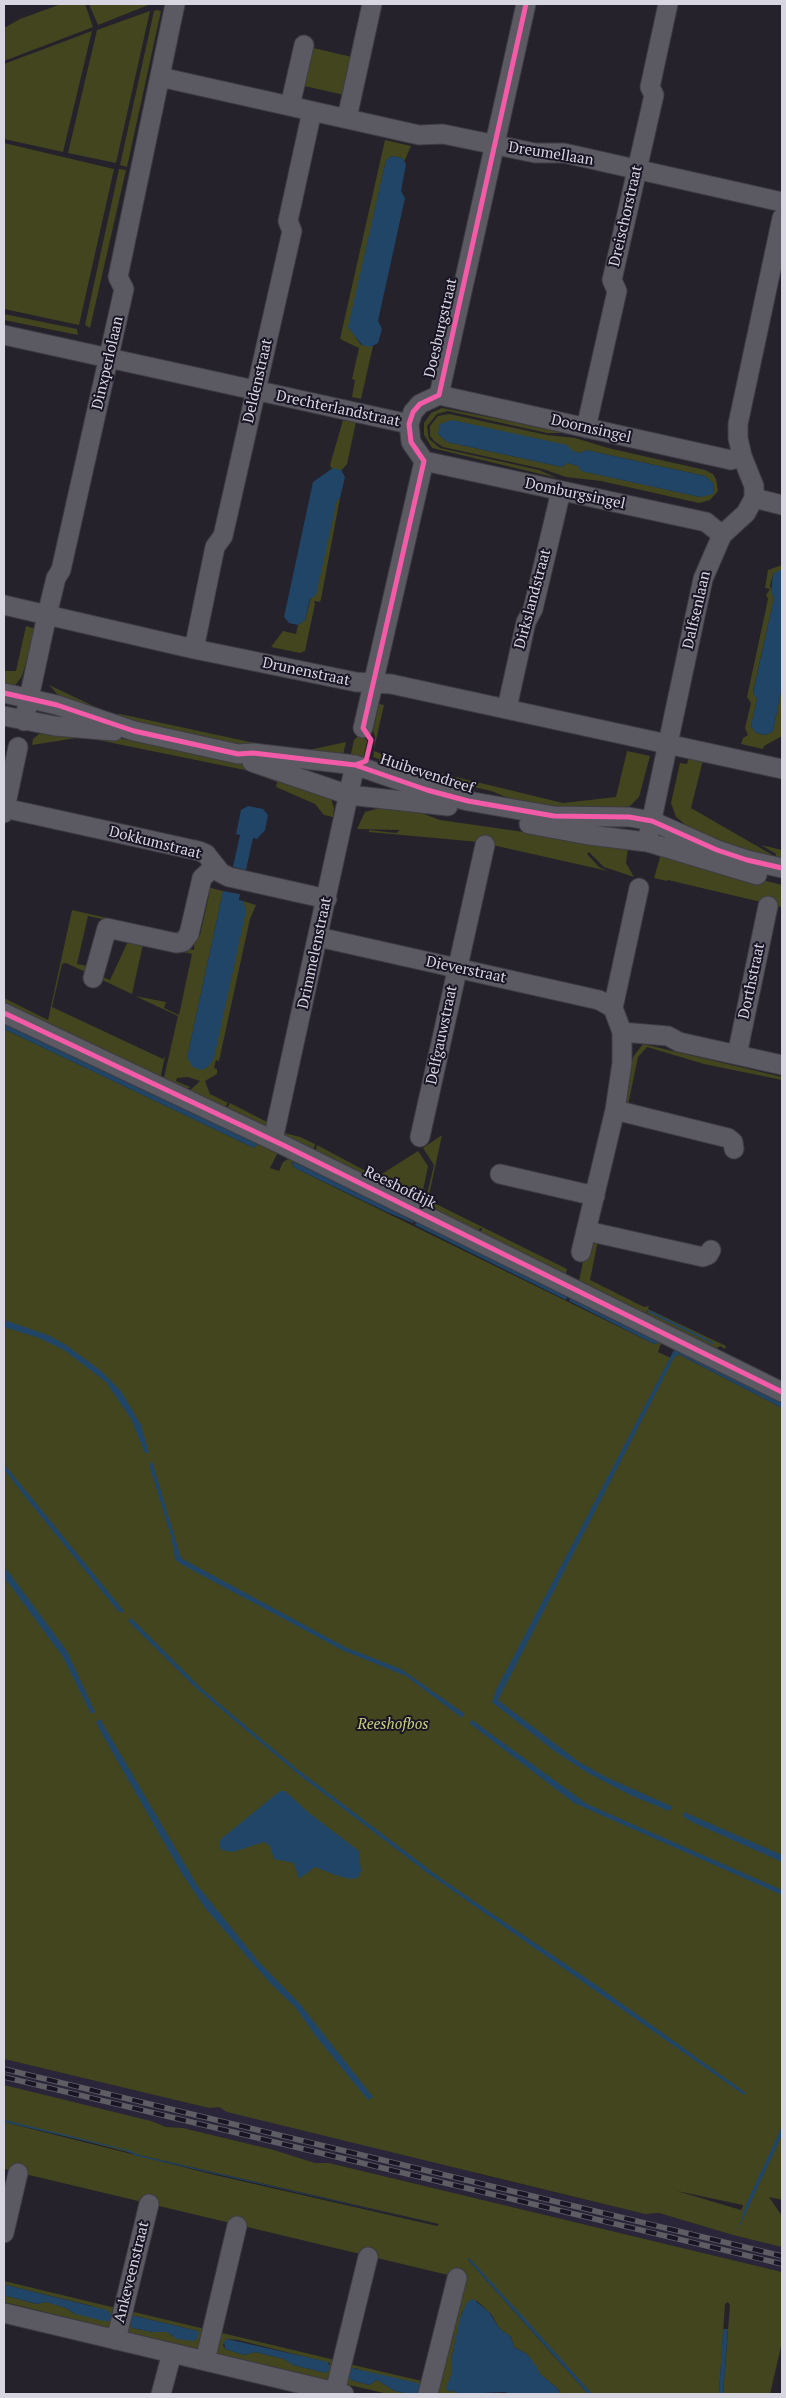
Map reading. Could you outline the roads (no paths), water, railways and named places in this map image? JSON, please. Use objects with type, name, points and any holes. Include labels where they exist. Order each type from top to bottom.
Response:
[{"type":"street","name":"Dinxperlolaan","points":[[24,721],[56,578],[61,570],[124,289],[118,277],[175,4]]},
{"type":"street","points":[[346,118],[372,4]]},
{"type":"street","name":"Doesburgstraat","points":[[409,424],[413,412],[420,404],[439,394],[526,4]]},
{"type":"street","name":"Dreischorstraat","points":[[586,428],[618,291],[612,280],[654,95],[650,87],[668,4]]},
{"type":"street","points":[[290,106],[304,46]]},
{"type":"street","name":"Dreumellaan","points":[[160,77],[419,135],[443,134],[535,153],[564,153],[782,202]]},
{"type":"street","name":"Deldenstraat","points":[[194,649],[215,546],[223,536],[292,231],[288,221],[312,111]]},
{"type":"street","points":[[782,218],[778,257],[738,424],[738,438],[742,456],[754,486],[754,498],[782,504]]},
{"type":"street","name":"Drechterlandstraat","points":[[4,335],[409,424]]},
{"type":"street","name":"Doornsingel","points":[[439,394],[731,460],[742,456]]},
{"type":"street","points":[[363,728],[424,462],[411,442],[409,424]]},
{"type":"street","name":"Domburgsingel","points":[[424,462],[706,522],[722,535]]},
{"type":"street","name":"Dirkslandstraat","points":[[507,708],[526,622],[533,609],[561,491]]},
{"type":"street","name":"Dalfsenlaan","points":[[647,842],[703,579],[722,535],[746,513],[754,498]]},
{"type":"street","name":"Drunenstraat","points":[[4,605],[194,649],[356,682],[391,684],[782,769]]},
{"type":"street","name":"Huibevendreef","points":[[4,693],[57,705],[134,731],[238,754],[253,753],[355,764],[427,790],[468,801],[554,816],[629,817],[652,821],[718,850],[747,860],[782,868]]},
{"type":"street","name":"Huibevendreef","points":[[4,716],[55,726],[134,731]]},
{"type":"street","name":"Dokkumstraat","points":[[18,747],[4,809],[199,851],[206,854],[221,873],[229,877],[326,899]]},
{"type":"street","name":"Huibevendreef","points":[[238,754],[250,762],[349,795],[438,804],[556,830],[647,842],[745,872],[782,881]]},
{"type":"street","name":"Drimmelenstraat","points":[[273,1140],[355,764]]},
{"type":"street","name":"Delfgauwstraat","points":[[420,1137],[485,846]]},
{"type":"street","points":[[93,978],[107,928],[176,943],[183,942],[190,934],[202,878],[215,866]]},
{"type":"street","points":[[581,1252],[615,1110],[622,1062],[622,1032],[613,1008],[639,888]]},
{"type":"street","name":"Dorthstraat","points":[[736,1055],[768,906]]},
{"type":"street","name":"Dieverstraat","points":[[318,937],[599,1000],[613,1008]]},
{"type":"street","name":"Reeshofdijk","points":[[4,1013],[273,1140],[782,1392]]},
{"type":"street","points":[[622,1032],[668,1036],[679,1042],[782,1066]]},
{"type":"street","points":[[615,1110],[728,1138],[733,1142],[734,1149]]},
{"type":"street","points":[[500,1174],[595,1196]]},
{"type":"street","points":[[587,1231],[703,1257],[711,1250]]},
{"type":"street","points":[[4,2233],[18,2173]]},
{"type":"street","name":"Ankeveenstraat","points":[[116,2340],[149,2204]]},
{"type":"street","points":[[204,2361],[237,2226]]},
{"type":"street","name":"Ankeveenstraat","points":[[4,2313],[340,2393],[368,2257]]},
{"type":"street","points":[[428,2394],[456,2278]]},
{"type":"street","points":[[161,2394],[172,2353]]},
{"type":"water","points":[[392,156],[402,158],[406,164],[401,191],[405,198],[378,321],[382,329],[378,343],[370,347],[362,345],[348,327],[386,160]]},
{"type":"water","points":[[452,420],[567,445],[573,451],[580,453],[586,450],[705,476],[714,484],[713,494],[700,497],[581,471],[578,466],[567,463],[562,467],[447,442],[438,434],[440,424]]},
{"type":"water","points":[[333,468],[341,470],[345,477],[340,498],[337,500],[316,595],[310,599],[305,620],[298,625],[289,623],[284,617],[313,482]]},
{"type":"water","points":[[780,570],[782,571],[782,687],[773,731],[766,735],[756,733],[751,726],[757,699],[753,693],[774,598],[771,592],[773,574]]},
{"type":"water","points":[[248,806],[263,809],[268,815],[265,830],[257,839],[253,838],[246,870],[233,867],[240,835],[236,834],[241,810]]},
{"type":"water","points":[[223,891],[240,894],[239,900],[243,901],[246,911],[214,1058],[208,1067],[201,1070],[193,1067],[187,1058]]},
{"type":"water","points":[[4,1023],[258,1144],[254,1148],[4,1029]]},
{"type":"water","points":[[293,1162],[347,1186],[414,1222],[387,1212],[295,1168],[291,1163]]},
{"type":"water","points":[[416,1222],[568,1295],[566,1300],[415,1225]]},
{"type":"water","points":[[571,1296],[659,1343],[654,1344],[569,1301]]},
{"type":"water","points":[[649,1310],[713,1342],[713,1344],[648,1312]]},
{"type":"water","points":[[4,1320],[48,1335],[66,1345],[100,1370],[121,1391],[141,1425],[149,1453],[145,1453],[131,1419],[106,1382],[64,1350],[39,1338],[4,1327]]},
{"type":"water","points":[[674,1350],[782,1403],[782,1408],[680,1355],[675,1356],[498,1700],[579,1762],[606,1777],[673,1807],[669,1811],[630,1795],[586,1772],[553,1750],[492,1702],[496,1690]]},
{"type":"water","points":[[152,1461],[181,1558],[345,1647],[401,1669],[465,1714],[462,1718],[406,1676],[342,1650],[179,1563],[175,1559],[171,1536],[149,1465]]},
{"type":"water","points":[[4,1464],[124,1611],[123,1613],[118,1611],[26,1498],[4,1469]]},
{"type":"water","points":[[4,1566],[67,1651],[95,1712],[91,1714],[63,1657],[4,1577]]},
{"type":"water","points":[[131,1618],[202,1689],[297,1769],[439,1877],[596,1985],[746,2093],[744,2095],[426,1872],[298,1774],[196,1688],[128,1621]]},
{"type":"water","points":[[100,1719],[197,1885],[259,1962],[300,2004],[373,2097],[368,2100],[318,2039],[295,2007],[270,1983],[205,1908],[181,1872],[102,1734],[96,1722]]},
{"type":"water","points":[[472,1720],[587,1804],[782,1890],[782,1895],[574,1803],[469,1723]]},
{"type":"water","points":[[280,1791],[285,1791],[308,1812],[359,1851],[361,1871],[358,1878],[350,1879],[315,1867],[299,1879],[294,1863],[274,1859],[270,1846],[264,1842],[233,1852],[221,1850],[219,1843],[221,1839]]},
{"type":"water","points":[[684,1812],[782,1855],[782,1862],[692,1822],[684,1817]]},
{"type":"water","points":[[4,2120],[128,2150],[139,2155],[440,2225],[137,2156],[124,2150],[4,2122]]},
{"type":"water","points":[[782,2126],[782,2135],[738,2230],[747,2202]]},
{"type":"water","points":[[469,2258],[592,2394],[588,2394],[468,2260]]},
{"type":"water","points":[[4,2286],[107,2310],[112,2316],[111,2321],[75,2314],[66,2308],[46,2302],[37,2304],[7,2296],[4,2294]]},
{"type":"water","points":[[473,2299],[489,2312],[499,2328],[511,2337],[514,2347],[527,2354],[540,2374],[556,2387],[561,2394],[511,2394],[505,2392],[459,2394],[452,2390],[449,2392],[446,2388],[451,2375],[451,2361],[460,2318],[467,2302]]},
{"type":"water","points":[[135,2316],[198,2331],[199,2333],[196,2340],[193,2341],[177,2339],[167,2332],[153,2332],[132,2328],[130,2325],[131,2318]]},
{"type":"water","points":[[723,2329],[728,2329],[723,2394],[719,2394]]},
{"type":"water","points":[[227,2339],[328,2362],[330,2369],[326,2373],[293,2365],[284,2359],[255,2352],[244,2355],[225,2349],[224,2342]]},
{"type":"water","points":[[352,2368],[418,2383],[420,2387],[419,2393],[409,2394],[395,2391],[377,2380],[369,2385],[351,2380],[349,2376]]},
{"type":"railway","points":[[4,2069],[782,2256]]},
{"type":"railway","points":[[4,2077],[782,2264]]},
{"type":"park label","name":"Reeshofbos","points":[[393,1725]]}]
